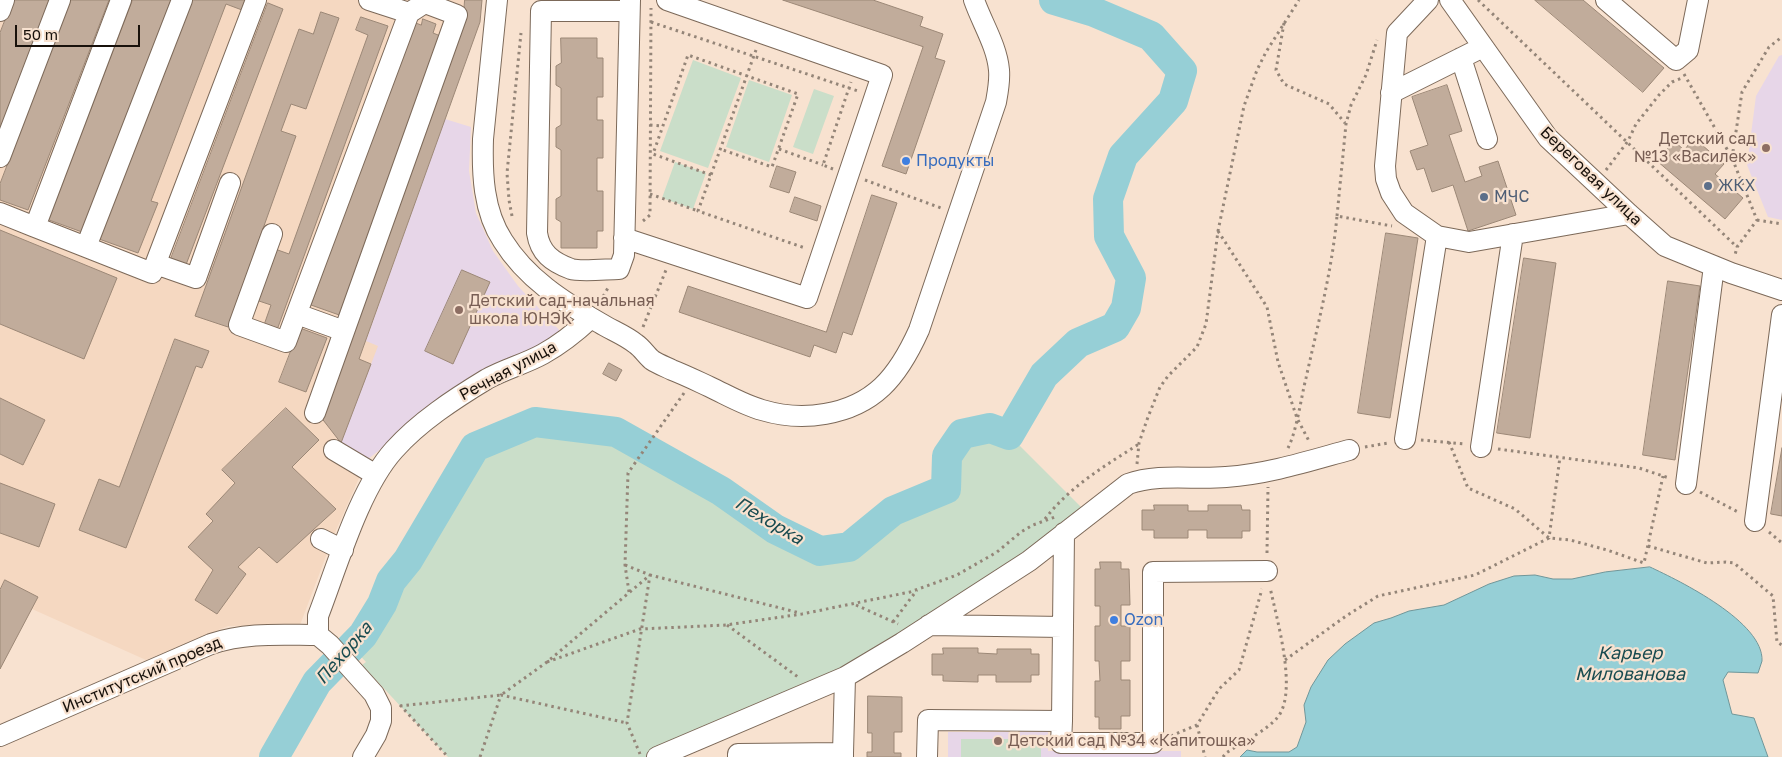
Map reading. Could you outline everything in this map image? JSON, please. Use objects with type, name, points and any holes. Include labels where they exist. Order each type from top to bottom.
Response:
[{"type":"street","points":[[0,11],[4,0]]},
{"type":"street","points":[[0,157],[60,0]]},
{"type":"street","points":[[35,227],[121,0]]},
{"type":"street","points":[[86,247],[182,0]]},
{"type":"street","points":[[0,213],[152,273],[256,0]]},
{"type":"street","points":[[315,413],[457,15],[421,5],[369,0]]},
{"type":"street","points":[[497,0],[483,139],[484,180],[492,219],[502,240],[515,259],[532,278],[557,297],[636,344],[653,361],[761,410],[789,416],[814,416],[841,412],[865,401],[896,372],[909,352],[919,330],[996,102],[999,84],[999,69],[995,52],[972,1]]},
{"type":"street","points":[[1428,0],[1397,33],[1385,166],[1386,179],[1394,198],[1404,213],[1437,236],[1469,242],[1629,214]]},
{"type":"street","name":"Береговая улица","points":[[1450,0],[1548,138],[1665,246],[1723,270],[1782,290]]},
{"type":"street","points":[[1606,0],[1681,68],[1688,50],[1698,0]]},
{"type":"street","points":[[624,238],[807,298],[882,75],[762,33],[659,2]]},
{"type":"street","points":[[272,234],[239,325],[286,342],[421,5]]},
{"type":"street","points":[[629,6],[624,238],[624,255],[619,269],[572,270],[545,254],[539,243],[537,233],[541,11],[629,6]]},
{"type":"street","points":[[1391,93],[1483,47]]},
{"type":"street","points":[[1461,58],[1487,139]]},
{"type":"street","points":[[156,264],[196,278],[230,183]]},
{"type":"street","points":[[1481,447],[1513,234]]},
{"type":"street","points":[[1405,439],[1437,236]]},
{"type":"street","points":[[1686,484],[1723,270]]},
{"type":"street","points":[[298,314],[344,331]]},
{"type":"street","points":[[1755,521],[1782,315]]},
{"type":"street","name":"Речная улица","points":[[324,640],[318,616],[365,496],[376,475],[393,451],[461,391],[542,354],[570,338],[591,318]]},
{"type":"street","points":[[334,450],[376,475]]},
{"type":"street","points":[[657,757],[845,677],[1029,561],[1128,484],[1142,479],[1226,478],[1268,472],[1349,450]]},
{"type":"street","points":[[1064,534],[1061,750],[1154,743],[1152,572],[1267,571]]},
{"type":"street","points":[[321,539],[343,550]]},
{"type":"street","points":[[929,625],[1063,627]]},
{"type":"street","name":"Институтский проезд","points":[[0,736],[211,644],[230,638],[251,635],[324,640]]},
{"type":"street","points":[[324,640],[374,694],[381,708],[382,721],[363,757]]},
{"type":"street","points":[[738,757],[738,754],[843,755],[845,677]]},
{"type":"street","points":[[928,757],[928,720],[1062,721]]},
{"type":"path","points":[[1135,482],[1140,443],[1160,387],[1168,376],[1197,347],[1206,324],[1218,230],[1244,106],[1263,58],[1299,0]]},
{"type":"path","points":[[1478,0],[1737,247]]},
{"type":"path","points":[[624,238],[650,215],[652,154],[650,125],[651,22],[659,2]]},
{"type":"path","points":[[651,22],[875,97]]},
{"type":"path","points":[[1284,22],[1276,70],[1284,84],[1329,104],[1346,124]]},
{"type":"path","points":[[512,218],[508,200],[508,173],[521,27]]},
{"type":"path","points":[[698,211],[746,83],[762,33]]},
{"type":"path","points":[[1223,757],[1277,718],[1285,702],[1287,682],[1285,660],[1267,571],[1268,472],[1290,447],[1297,418],[1335,245],[1346,124],[1351,105],[1366,75],[1375,45],[1381,33],[1397,33]]},
{"type":"path","points":[[1732,158],[1742,92],[1769,47],[1782,37]]},
{"type":"path","points":[[652,154],[688,55],[798,94],[772,167],[720,149]]},
{"type":"path","points":[[1596,183],[1628,142],[1636,124],[1672,82],[1681,68],[1732,158],[1757,220]]},
{"type":"path","points":[[650,125],[663,126]]},
{"type":"path","points":[[778,149],[822,165]]},
{"type":"path","points":[[652,154],[711,175]]},
{"type":"path","points":[[650,194],[822,254]]},
{"type":"path","points":[[1337,216],[1400,228]]},
{"type":"path","points":[[1723,270],[1757,220]]},
{"type":"path","points":[[1757,220],[1782,224]]},
{"type":"path","points":[[1218,230],[1267,307],[1278,362],[1297,418],[1318,458]]},
{"type":"path","points":[[636,344],[673,254]]},
{"type":"path","points":[[591,318],[619,269]]},
{"type":"path","points":[[629,592],[625,566],[628,473],[694,380]]},
{"type":"path","points":[[1349,450],[1405,439],[1449,442],[1639,468],[1686,484],[1755,521],[1782,543]]},
{"type":"path","points":[[1449,442],[1468,488],[1515,509],[1549,538]]},
{"type":"path","points":[[1044,520],[1055,505],[1094,473],[1140,443]]},
{"type":"path","points":[[1549,538],[1560,457]]},
{"type":"path","points":[[1285,660],[1346,616],[1378,596],[1475,575],[1549,538],[1570,540],[1644,563],[1663,476]]},
{"type":"path","points":[[547,662],[640,629],[726,625],[802,614],[917,590],[957,575],[977,565],[997,552],[1021,532],[1044,520],[1064,515],[1089,514]]},
{"type":"path","points":[[1648,546],[1707,563],[1734,563],[1773,596],[1777,642],[1782,645]]},
{"type":"path","points":[[625,566],[650,575],[802,614]]},
{"type":"path","points":[[1154,743],[1197,725],[1219,689],[1239,670],[1267,571]]},
{"type":"path","points":[[480,757],[500,695],[547,662],[650,575]]},
{"type":"path","points":[[641,757],[627,722],[640,629],[650,575]]},
{"type":"path","points":[[893,622],[917,590]]},
{"type":"path","points":[[855,604],[878,614]]},
{"type":"path","points":[[726,625],[816,690]]},
{"type":"path","points":[[448,757],[400,706],[500,695],[627,722]]},
{"type":"path","points":[[1197,725],[1205,757]]},
{"type":"shaded area","points":[[0,0],[482,0],[480,22],[366,340],[379,346],[367,460],[334,535],[300,625],[228,626],[146,660],[32,609],[0,669]]},
{"type":"shaded area","name":"Детский сад №13 «Василек»","points":[[1782,55],[1782,220],[1768,217],[1747,165],[1756,96],[1779,56]]},
{"type":"shaded area","name":"Детский сад-начальная школа ЮНЭК","points":[[445,119],[471,127],[469,171],[476,213],[493,251],[518,286],[563,334],[446,396],[367,460],[341,443],[378,346],[366,341]]},
{"type":"shaded area","name":"Детский сад №34 «Капитошка»","points":[[948,732],[1048,732],[1048,751],[1181,751],[1181,757],[948,757]]},
{"type":"green space","points":[[693,60],[741,78],[708,168],[660,151]]},
{"type":"green space","points":[[749,80],[792,95],[769,162],[726,147]]},
{"type":"green space","points":[[814,89],[834,96],[813,154],[793,147]]},
{"type":"green space","points":[[675,162],[706,173],[693,209],[662,198]]},
{"type":"green space","points":[[535,422],[616,432],[721,491],[775,529],[820,551],[849,547],[893,511],[945,489],[947,456],[962,434],[990,428],[1009,435],[1089,515],[916,633],[657,757],[448,757],[362,665],[366,662],[352,647],[363,635],[382,605],[391,581],[408,560],[475,447]]},
{"type":"green space","points":[[961,739],[1041,739],[1041,757],[961,757]]},
{"type":"water","name":"Карьер Милованова","points":[[1650,567],[1680,582],[1718,605],[1750,632],[1759,646],[1762,661],[1758,673],[1728,672],[1723,680],[1732,714],[1754,718],[1768,757],[1240,757],[1247,750],[1257,752],[1289,752],[1297,747],[1306,722],[1304,705],[1311,687],[1328,660],[1345,644],[1374,623],[1409,611],[1444,605],[1489,584],[1514,576],[1535,575],[1553,579],[1572,579],[1605,572]]},
{"type":"building","points":[[13,0],[51,0],[0,132],[0,33]]},
{"type":"building","points":[[71,0],[109,0],[28,210],[0,200],[0,184]]},
{"type":"building","points":[[133,0],[171,0],[82,232],[49,220]]},
{"type":"building","points":[[192,0],[245,0],[242,10],[226,4],[151,201],[158,203],[138,253],[99,239]]},
{"type":"building","points":[[465,0],[482,0],[480,22],[359,359],[371,364],[341,443],[320,416],[463,20]]},
{"type":"building","points":[[783,0],[873,0],[923,17],[920,26],[943,34],[935,58],[945,61],[906,174],[882,166],[923,47]]},
{"type":"building","points":[[1535,0],[1583,0],[1664,68],[1643,92]]},
{"type":"building","points":[[268,3],[283,9],[184,270],[169,264]]},
{"type":"building","points":[[321,12],[339,18],[306,109],[291,104],[281,131],[296,136],[228,327],[195,316],[299,29],[313,34]]},
{"type":"building","points":[[361,17],[388,26],[277,330],[264,325],[271,305],[256,300],[275,249],[289,254],[368,35],[356,30]]},
{"type":"building","points":[[423,19],[436,24],[433,33],[443,37],[342,316],[311,305],[413,22],[421,25]]},
{"type":"building","points":[[561,38],[597,38],[597,58],[603,58],[603,97],[597,97],[597,120],[603,120],[603,158],[597,158],[597,191],[603,191],[603,231],[597,231],[597,248],[561,248],[561,222],[556,219],[556,199],[561,196],[561,150],[556,147],[556,128],[561,125],[561,88],[556,85],[556,66],[561,63]]},
{"type":"building","points":[[1447,85],[1462,131],[1449,135],[1465,182],[1482,176],[1479,167],[1498,161],[1516,215],[1468,231],[1453,185],[1432,192],[1424,168],[1417,170],[1410,151],[1428,145],[1412,97]]},
{"type":"building","name":"ЖКХ","points":[[1694,138],[1724,164],[1715,174],[1743,198],[1725,219],[1657,161],[1674,141],[1684,150]]},
{"type":"building","points":[[777,166],[796,172],[789,193],[770,187]]},
{"type":"building","points":[[872,195],[897,203],[852,335],[843,332],[836,353],[814,345],[810,357],[679,312],[688,286],[826,332]]},
{"type":"building","points":[[795,197],[821,206],[817,221],[790,212]]},
{"type":"building","points":[[0,230],[117,278],[84,359],[0,324]]},
{"type":"building","points":[[1386,233],[1418,238],[1390,418],[1358,413]]},
{"type":"building","points":[[1524,258],[1556,263],[1530,438],[1497,433]]},
{"type":"building","points":[[462,270],[490,282],[453,364],[425,351]]},
{"type":"building","points":[[1668,281],[1700,286],[1675,460],[1643,455]]},
{"type":"building","points":[[300,328],[327,338],[306,392],[279,382]]},
{"type":"building","points":[[175,339],[209,351],[202,368],[196,366],[126,548],[79,530],[99,479],[119,487]]},
{"type":"building","points":[[609,363],[622,370],[616,381],[603,374]]},
{"type":"building","points":[[0,398],[45,420],[23,465],[0,454]]},
{"type":"building","points":[[286,408],[319,440],[292,467],[336,509],[277,563],[259,547],[238,567],[246,574],[217,614],[195,600],[213,570],[188,547],[213,521],[206,514],[235,483],[222,470]]},
{"type":"building","points":[[1782,448],[1782,516],[1771,514]]},
{"type":"building","points":[[0,483],[55,504],[39,547],[0,533]]},
{"type":"building","points":[[1154,505],[1188,505],[1188,511],[1208,511],[1208,505],[1241,505],[1242,510],[1250,510],[1250,531],[1242,531],[1242,538],[1207,538],[1207,530],[1188,530],[1188,538],[1154,538],[1154,530],[1142,530],[1142,510],[1154,510]]},
{"type":"building","points":[[1100,562],[1121,562],[1121,569],[1129,569],[1130,605],[1121,605],[1121,626],[1130,626],[1130,661],[1121,661],[1121,680],[1130,680],[1130,716],[1121,716],[1121,729],[1099,729],[1099,717],[1095,717],[1095,681],[1100,681],[1099,661],[1095,661],[1095,626],[1100,626],[1100,606],[1095,606],[1095,569],[1100,569]]},
{"type":"building","points":[[5,580],[38,597],[0,669],[0,590]]},
{"type":"building","points":[[943,648],[978,648],[978,653],[997,654],[997,649],[1031,649],[1031,654],[1039,654],[1039,675],[1031,675],[1031,682],[996,682],[996,675],[978,675],[978,682],[943,681],[943,675],[932,675],[932,654],[943,654]]},
{"type":"building","points":[[868,696],[902,697],[902,732],[894,732],[894,753],[901,753],[901,757],[867,757],[867,752],[872,752],[872,733],[868,733]]},
{"type":"waterway","name":"Пехорка","points":[[274,757],[317,682],[363,635],[382,604],[391,581],[408,560],[475,447],[535,422],[616,432],[721,491],[775,529],[820,551],[849,547],[893,511],[946,489],[947,456],[962,434],[990,428],[1009,435],[1044,375],[1078,343],[1115,327],[1126,308],[1131,278],[1109,236],[1108,199],[1123,156],[1173,101],[1182,71],[1151,36],[1094,12],[1054,0]]},
{"type":"place","name":"Детский сад №13 «Василек»","points":[[1766,148]]},
{"type":"place","name":"Продукты","points":[[906,161]]},
{"type":"place","name":"ЖКХ","points":[[1708,186]]},
{"type":"place","name":"МЧС","points":[[1484,197]]},
{"type":"place","name":"Детский сад-начальная школа ЮНЭК","points":[[459,310]]},
{"type":"place","name":"Ozon","points":[[1114,620]]},
{"type":"place","name":"Детский сад №34 «Капитошка»","points":[[998,741]]}]
